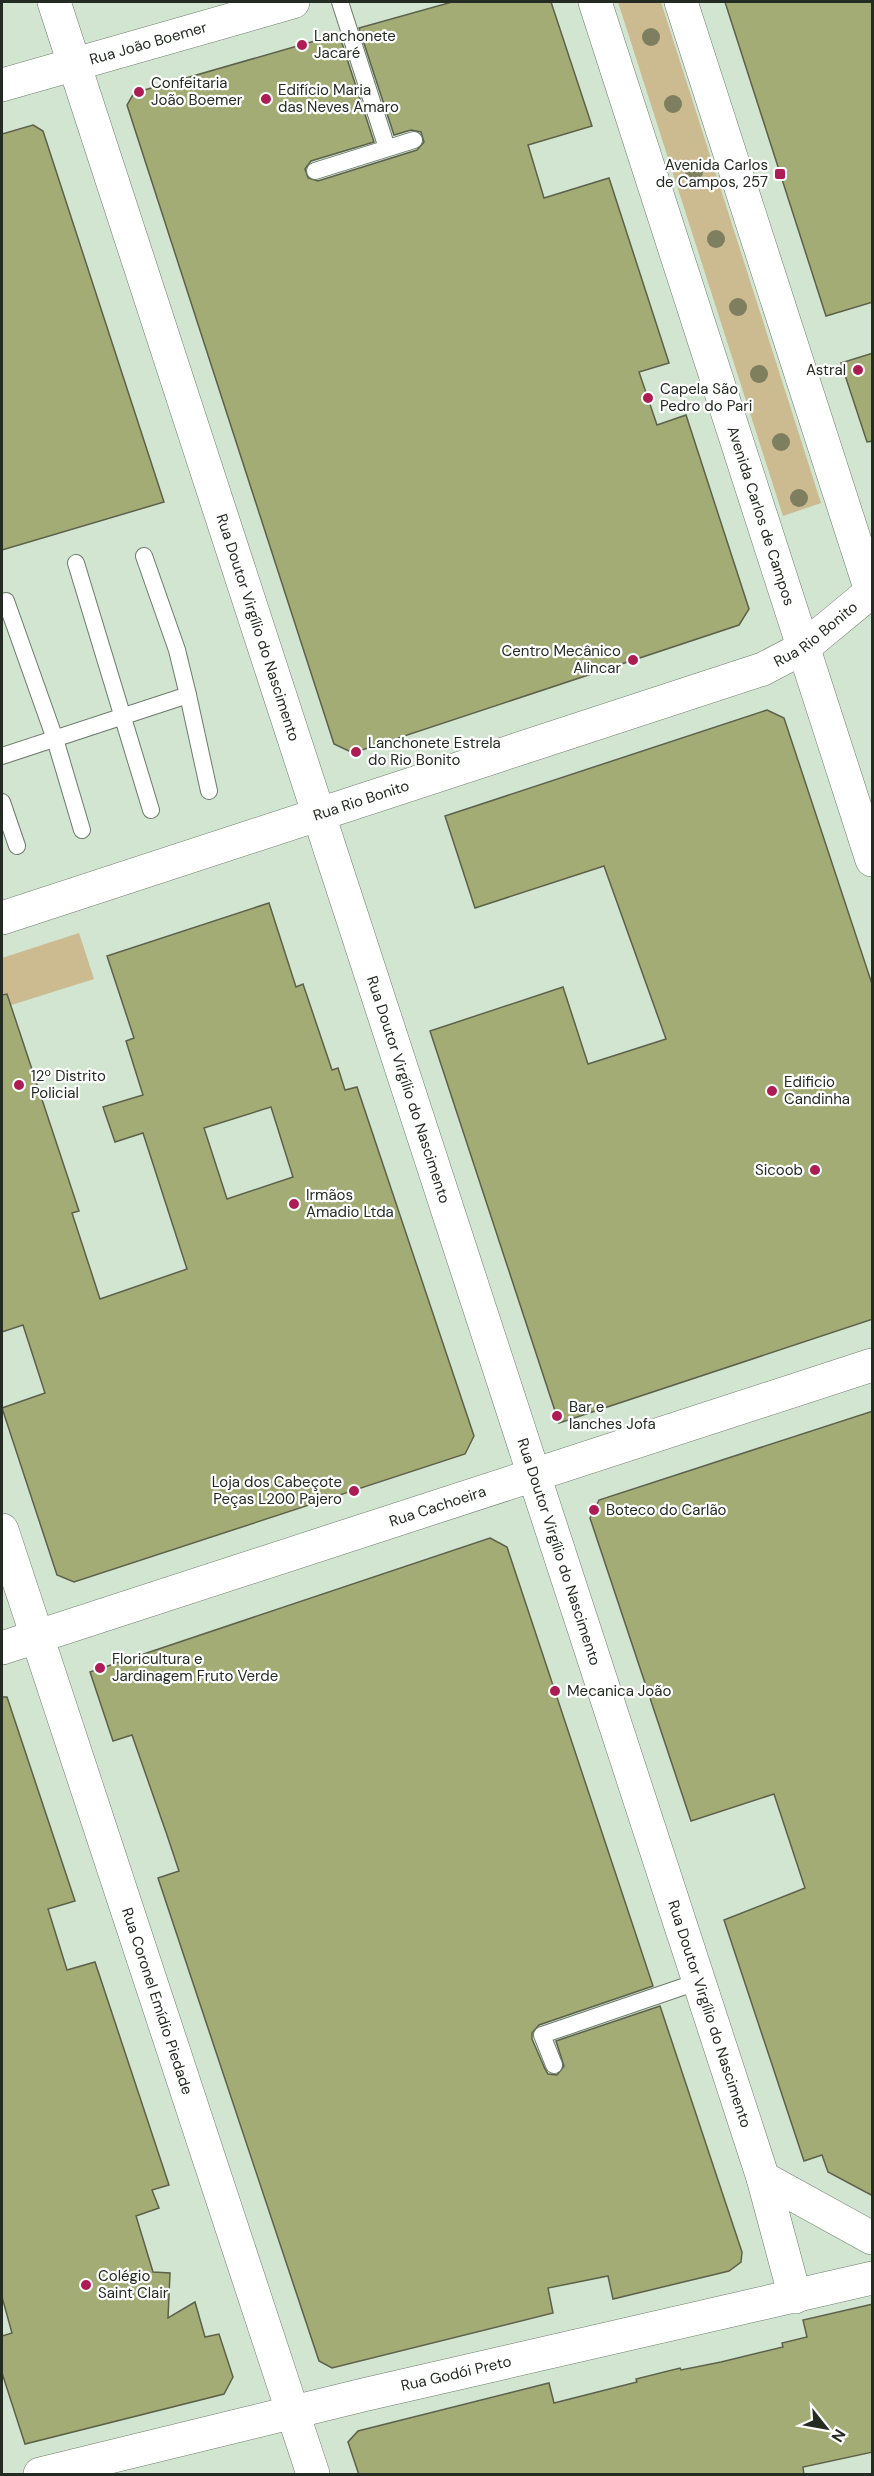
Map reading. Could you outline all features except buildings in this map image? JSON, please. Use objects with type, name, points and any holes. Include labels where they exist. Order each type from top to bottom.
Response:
[{"type":"street","name":"Rua Doutor Virgílio do Nascimento","points":[[54,2],[700,1981],[763,2178],[795,2297]]},
{"type":"street","name":"Rua João Boemer","points":[[2,85],[293,2]]},
{"type":"street","name":"Avenida Carlos de Campos","points":[[596,2],[873,860]]},
{"type":"street","points":[[681,2],[872,592]]},
{"type":"street","name":"Rua Rio Bonito","points":[[2,918],[763,669],[803,648],[872,592]]},
{"type":"street","name":"Rua Cachoeira","points":[[2,1648],[873,1365]]},
{"type":"street","name":"Rua Coronel Emídio Piedade","points":[[2,1530],[313,2475]]},
{"type":"street","points":[[763,2178],[873,2238]]},
{"type":"street","name":"Rua Godói Preto","points":[[40,2475],[293,2412],[873,2278]]},
{"type":"lane","points":[[340,2],[387,148]]},
{"type":"lane","points":[[315,171],[414,140]]},
{"type":"lane","points":[[144,556],[177,650],[209,791]]},
{"type":"lane","points":[[76,563],[151,810]]},
{"type":"lane","points":[[6,601],[55,739],[82,830]]},
{"type":"lane","points":[[2,756],[188,695]]},
{"type":"lane","points":[[2,802],[17,846]]},
{"type":"lane","points":[[554,2065],[542,2035],[700,1981]]},
{"type":"shaded area","points":[[618,2],[661,2],[821,503],[783,516]]},
{"type":"shaded area","points":[[79,933],[94,979],[2,1008],[2,958]]},
{"type":"place","name":"Lanchonete Jacaré","points":[[302,45]]},
{"type":"place","name":"Confeitaria João Boemer","points":[[139,92]]},
{"type":"place","name":"Edifício Maria das Neves Amaro","points":[[266,99]]},
{"type":"place","name":"Avenida Carlos de Campos, 257","points":[[780,174]]},
{"type":"place","name":"Astral","points":[[858,370]]},
{"type":"place","name":"Capela São Pedro do Pari","points":[[648,398]]},
{"type":"place","name":"Centro Mecânico Alincar","points":[[633,660]]},
{"type":"place","name":"Lanchonete Estrela do Rio Bonito","points":[[356,752]]},
{"type":"place","name":"12º Distrito Policial","points":[[19,1085]]},
{"type":"place","name":"Edificio Candinha","points":[[772,1091]]},
{"type":"place","name":"Sicoob","points":[[815,1170]]},
{"type":"place","name":"Irmãos Amadio Ltda","points":[[294,1204]]},
{"type":"place","name":"Bar e lanches Jofa","points":[[557,1416]]},
{"type":"place","name":"Loja dos Cabeçote Peças L200 Pajero","points":[[354,1491]]},
{"type":"place","name":"Boteco do Carlão","points":[[594,1510]]},
{"type":"place","name":"Floricultura e Jardinagem Fruto Verde","points":[[100,1668]]},
{"type":"place","name":"Mecanica João","points":[[555,1691]]},
{"type":"place","name":"Colégio Saint Clair","points":[[86,2285]]}]
